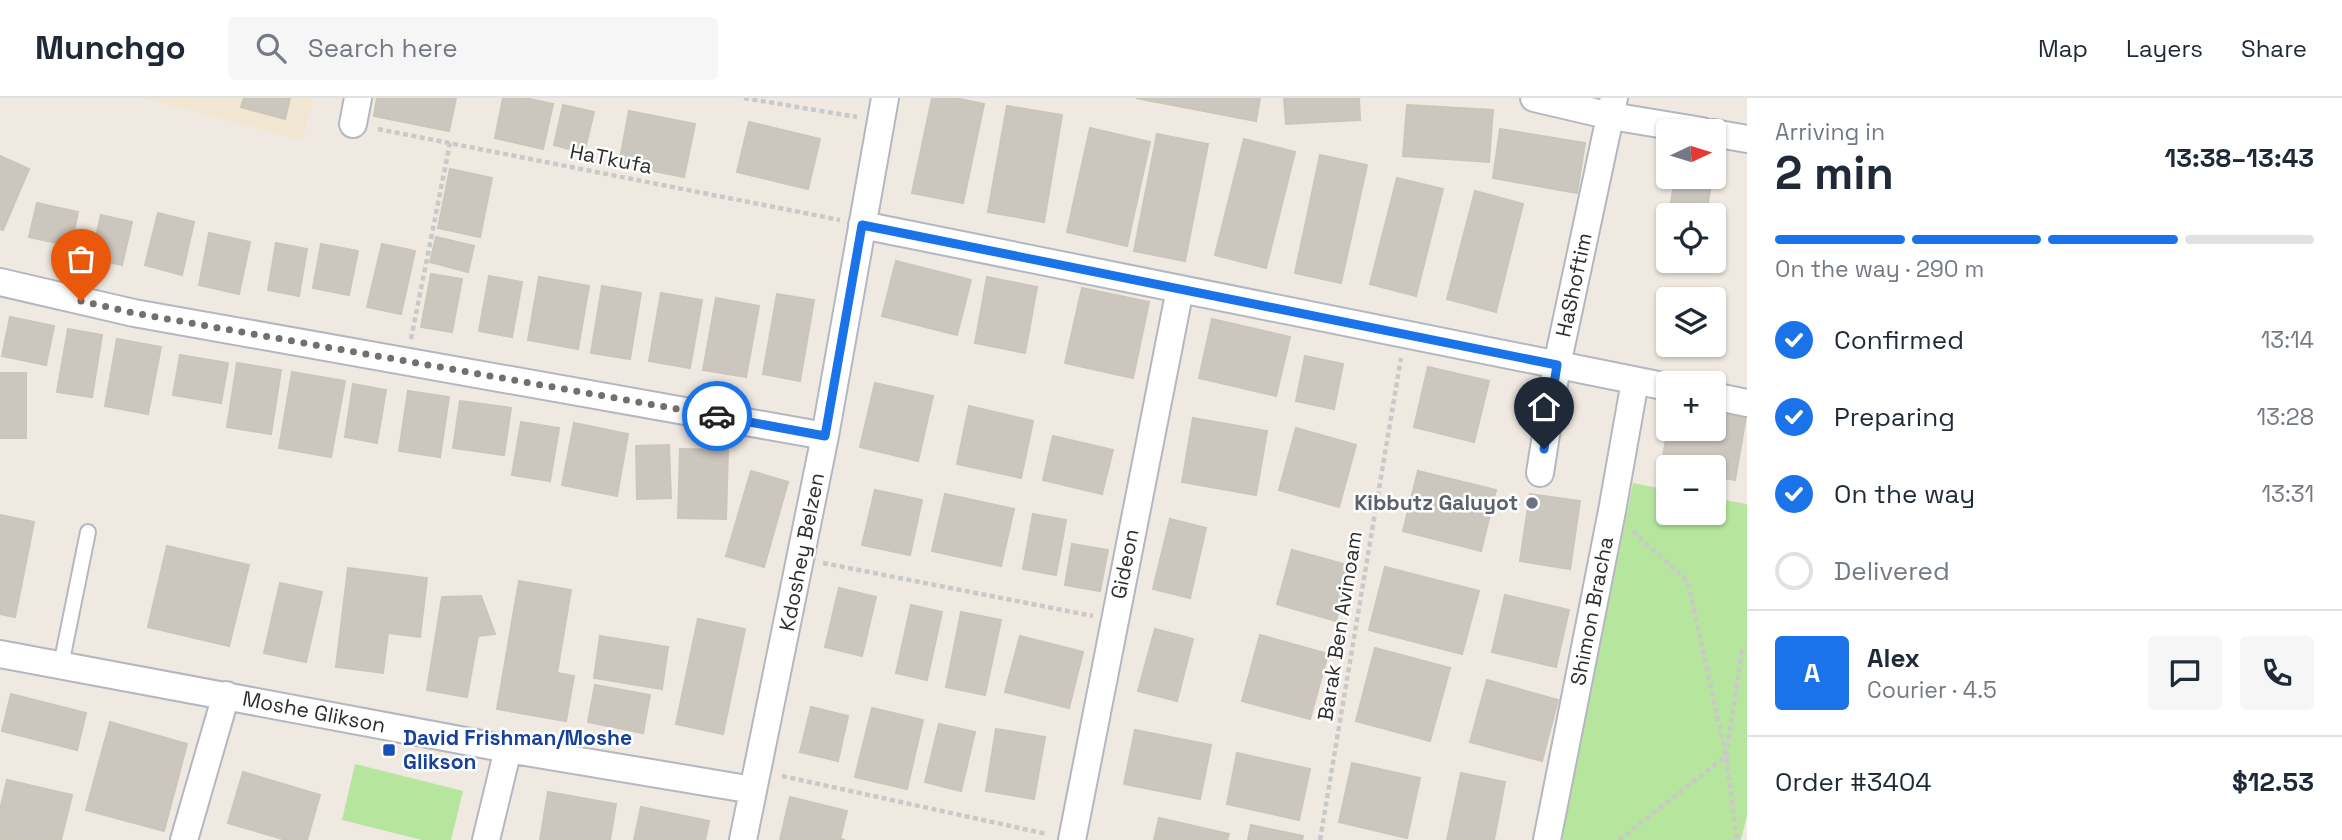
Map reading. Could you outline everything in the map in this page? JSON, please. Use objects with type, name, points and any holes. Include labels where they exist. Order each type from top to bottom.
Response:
[{"type":"street","points":[[353,124],[358,98]]},
{"type":"street","points":[[1534,98],[1612,107],[1657,119]]},
{"type":"street","name":"HaShoftim","points":[[1540,473],[1557,365],[1612,107]]},
{"type":"street","name":"Kdoshey Belzen","points":[[743,840],[825,436],[884,109]]},
{"type":"street","points":[[1726,135],[1747,139]]},
{"type":"street","points":[[862,225],[1656,385]]},
{"type":"street","points":[[0,282],[134,313],[825,436]]},
{"type":"street","name":"Gideon","points":[[1072,840],[1180,289]]},
{"type":"street","name":"Shimon Bracha","points":[[1547,840],[1635,381]]},
{"type":"street","points":[[1726,399],[1747,403]]},
{"type":"street","name":"Moshe Glikson","points":[[0,654],[508,749],[755,780]]},
{"type":"street","points":[[184,840],[226,695]]},
{"type":"street","points":[[486,840],[508,749]]},
{"type":"lane","points":[[61,665],[88,532]]},
{"type":"path","points":[[744,98],[884,109]]},
{"type":"path","name":"HaTkufa","points":[[353,124],[862,225]]},
{"type":"path","points":[[407,360],[450,143]]},
{"type":"path","name":"Barak Ben Avinoam","points":[[1320,840],[1405,334]]},
{"type":"path","points":[[1612,511],[1688,582],[1726,756],[1737,840]]},
{"type":"path","points":[[800,559],[1114,620]]},
{"type":"path","points":[[1619,840],[1726,756],[1742,651],[1747,648]]},
{"type":"path","points":[[755,780],[1072,840]]},
{"type":"shaded area","points":[[143,98],[314,98],[302,140]]},
{"type":"green space","points":[[1633,483],[1656,488],[1656,525],[1726,525],[1726,500],[1747,504],[1747,815],[1741,840],[1561,840]]},
{"type":"green space","points":[[355,764],[463,791],[451,840],[422,840],[342,820]]},
{"type":"building","points":[[244,98],[290,98],[285,119],[241,107]]},
{"type":"building","points":[[377,98],[456,98],[449,131],[374,116]]},
{"type":"building","points":[[503,98],[525,98],[553,104],[543,149],[495,138]]},
{"type":"building","points":[[932,98],[955,98],[984,104],[963,203],[912,193]]},
{"type":"building","points":[[1136,98],[1260,98],[1256,121]]},
{"type":"building","points":[[1284,98],[1359,98],[1360,120],[1286,124]]},
{"type":"building","points":[[563,105],[594,112],[584,153],[554,145]]},
{"type":"building","points":[[1407,105],[1493,110],[1489,162],[1403,156]]},
{"type":"building","points":[[1007,106],[1062,115],[1044,222],[988,212]]},
{"type":"building","points":[[629,111],[695,124],[684,177],[619,164]]},
{"type":"building","points":[[749,122],[820,139],[808,189],[737,172]]},
{"type":"building","points":[[1090,128],[1150,142],[1127,246],[1067,232]]},
{"type":"building","points":[[1500,129],[1585,143],[1577,193],[1493,178]]},
{"type":"building","points":[[1157,134],[1208,144],[1185,261],[1134,251]]},
{"type":"building","points":[[1244,139],[1295,152],[1266,268],[1215,255]]},
{"type":"building","points":[[1320,155],[1367,165],[1341,283],[1295,273]]},
{"type":"building","points":[[0,156],[29,169],[3,230],[0,229]]},
{"type":"building","points":[[450,169],[492,178],[480,237],[438,228]]},
{"type":"building","points":[[1397,178],[1443,189],[1416,296],[1370,284]]},
{"type":"building","points":[[1673,189],[1710,189],[1708,203],[1671,203]]},
{"type":"building","points":[[1475,191],[1523,204],[1496,312],[1447,299]]},
{"type":"building","points":[[37,203],[78,212],[71,246],[29,237]]},
{"type":"building","points":[[158,213],[194,222],[182,275],[145,265]]},
{"type":"building","points":[[101,215],[132,222],[122,265],[91,258]]},
{"type":"building","points":[[209,233],[250,242],[239,294],[199,285]]},
{"type":"building","points":[[436,237],[474,246],[468,272],[430,262]]},
{"type":"building","points":[[276,243],[307,249],[299,296],[268,290]]},
{"type":"building","points":[[321,244],[358,251],[349,295],[313,288]]},
{"type":"building","points":[[382,244],[415,251],[401,314],[367,307]]},
{"type":"building","points":[[896,261],[971,280],[957,335],[882,316]]},
{"type":"building","points":[[431,274],[462,279],[452,332],[421,327]]},
{"type":"building","points":[[489,276],[522,282],[512,337],[479,331]]},
{"type":"building","points":[[539,277],[589,286],[578,349],[528,340]]},
{"type":"building","points":[[987,277],[1037,287],[1025,353],[975,343]]},
{"type":"building","points":[[602,286],[641,293],[630,359],[591,353]]},
{"type":"building","points":[[1082,288],[1149,302],[1133,378],[1065,363]]},
{"type":"building","points":[[661,293],[702,300],[690,368],[649,361]]},
{"type":"building","points":[[777,294],[814,300],[800,381],[763,374]]},
{"type":"building","points":[[716,298],[759,306],[746,377],[703,370]]},
{"type":"building","points":[[10,317],[54,326],[46,365],[2,356]]},
{"type":"building","points":[[1212,319],[1290,337],[1276,396],[1199,378]]},
{"type":"building","points":[[68,329],[102,335],[92,397],[57,392]]},
{"type":"building","points":[[117,339],[161,347],[148,414],[105,406]]},
{"type":"building","points":[[180,355],[228,363],[221,403],[173,395]]},
{"type":"building","points":[[1305,356],[1343,364],[1334,409],[1296,401]]},
{"type":"building","points":[[237,363],[281,370],[271,434],[227,427]]},
{"type":"building","points":[[1428,367],[1489,381],[1474,442],[1414,427]]},
{"type":"building","points":[[292,372],[345,381],[331,457],[279,448]]},
{"type":"building","points":[[0,373],[26,373],[26,438],[0,438]]},
{"type":"building","points":[[875,383],[933,396],[918,461],[860,447]]},
{"type":"building","points":[[353,384],[386,390],[377,443],[345,437]]},
{"type":"building","points":[[408,391],[449,397],[440,457],[399,451]]},
{"type":"building","points":[[460,401],[511,408],[504,455],[453,448]]},
{"type":"building","points":[[969,406],[1033,421],[1021,478],[957,464]]},
{"type":"building","points":[[1726,413],[1746,417],[1735,480],[1726,478],[1726,455],[1663,455],[1666,441],[1726,441]]},
{"type":"building","points":[[1193,418],[1267,431],[1256,495],[1182,482]]},
{"type":"building","points":[[521,422],[559,428],[550,481],[512,475]]},
{"type":"building","points":[[574,423],[628,434],[617,496],[562,485]]},
{"type":"building","points":[[1296,428],[1356,445],[1339,507],[1279,490]]},
{"type":"building","points":[[1053,436],[1113,450],[1102,494],[1043,480]]},
{"type":"building","points":[[669,445],[671,498],[637,499],[636,446]]},
{"type":"building","points":[[680,449],[728,450],[726,519],[678,518]]},
{"type":"building","points":[[751,471],[788,482],[764,567],[726,556]]},
{"type":"building","points":[[1418,471],[1496,490],[1481,551],[1403,531]]},
{"type":"building","points":[[875,490],[922,500],[910,555],[862,545]]},
{"type":"building","points":[[945,494],[1014,509],[1001,566],[932,551]]},
{"type":"building","points":[[1530,494],[1580,501],[1570,569],[1520,561]]},
{"type":"building","points":[[1033,514],[1066,520],[1056,575],[1023,569]]},
{"type":"building","points":[[0,515],[34,522],[15,617],[0,614]]},
{"type":"building","points":[[1170,519],[1206,528],[1190,598],[1153,589]]},
{"type":"building","points":[[1072,544],[1108,550],[1100,591],[1065,585]]},
{"type":"building","points":[[167,546],[249,565],[229,646],[148,627]]},
{"type":"building","points":[[1292,550],[1351,566],[1336,621],[1277,604]]},
{"type":"building","points":[[1385,567],[1479,591],[1462,654],[1369,630]]},
{"type":"building","points":[[348,568],[427,578],[420,637],[388,633],[383,673],[336,667]]},
{"type":"building","points":[[519,581],[571,590],[557,673],[574,676],[566,721],[497,709]]},
{"type":"building","points":[[280,583],[322,592],[306,662],[264,653]]},
{"type":"building","points":[[839,588],[876,597],[862,656],[825,647]]},
{"type":"building","points":[[1505,595],[1569,610],[1556,667],[1492,652]]},
{"type":"building","points":[[481,596],[495,634],[478,636],[467,697],[427,690],[442,597]]},
{"type":"building","points":[[911,605],[942,612],[927,680],[896,673]]},
{"type":"building","points":[[961,612],[1001,620],[985,695],[946,687]]},
{"type":"building","points":[[698,619],[745,629],[723,734],[676,724]]},
{"type":"building","points":[[1155,629],[1193,639],[1177,701],[1138,691]]},
{"type":"building","points":[[1260,635],[1328,654],[1310,719],[1242,701]]},
{"type":"building","points":[[600,636],[668,647],[662,689],[594,678]]},
{"type":"building","points":[[1020,636],[1083,652],[1069,708],[1005,692]]},
{"type":"building","points":[[1375,648],[1450,668],[1430,741],[1356,721]]},
{"type":"building","points":[[1487,680],[1558,700],[1542,761],[1470,742]]},
{"type":"building","points":[[595,685],[650,695],[643,733],[588,722]]},
{"type":"building","points":[[11,694],[86,713],[77,750],[2,731]]},
{"type":"building","points":[[811,707],[848,716],[838,761],[800,752]]},
{"type":"building","points":[[872,708],[923,720],[907,789],[855,777]]},
{"type":"building","points":[[110,722],[187,744],[164,831],[86,810]]},
{"type":"building","points":[[939,724],[975,732],[961,791],[925,782]]},
{"type":"building","points":[[996,729],[1045,737],[1034,799],[986,791]]},
{"type":"building","points":[[1135,730],[1211,745],[1200,799],[1124,784]]},
{"type":"building","points":[[1237,753],[1310,769],[1299,820],[1227,804]]},
{"type":"building","points":[[1352,763],[1420,778],[1407,838],[1339,822]]},
{"type":"building","points":[[243,772],[320,795],[307,840],[286,840],[228,823]]},
{"type":"building","points":[[1461,773],[1505,782],[1494,840],[1447,840]]},
{"type":"building","points":[[7,780],[72,795],[61,840],[0,840],[0,810]]},
{"type":"building","points":[[548,792],[616,804],[610,840],[540,840]]},
{"type":"building","points":[[790,797],[847,811],[840,839],[845,840],[780,840]]},
{"type":"building","points":[[641,807],[709,821],[705,840],[634,840]]},
{"type":"building","points":[[1159,818],[1229,834],[1227,840],[1154,840]]},
{"type":"building","points":[[1251,825],[1303,836],[1302,840],[1248,840]]},
{"type":"way so far","points":[[81,301],[134,313],[717,416]]},
{"type":"place","name":"Kibbutz Galuyot","points":[[1532,503]]},
{"type":"place","name":"David Frishman/Moshe Glikson","points":[[389,750]]},
{"type":"route","points":[[717,416],[825,436],[862,225],[1557,365],[1544,449]]}]
